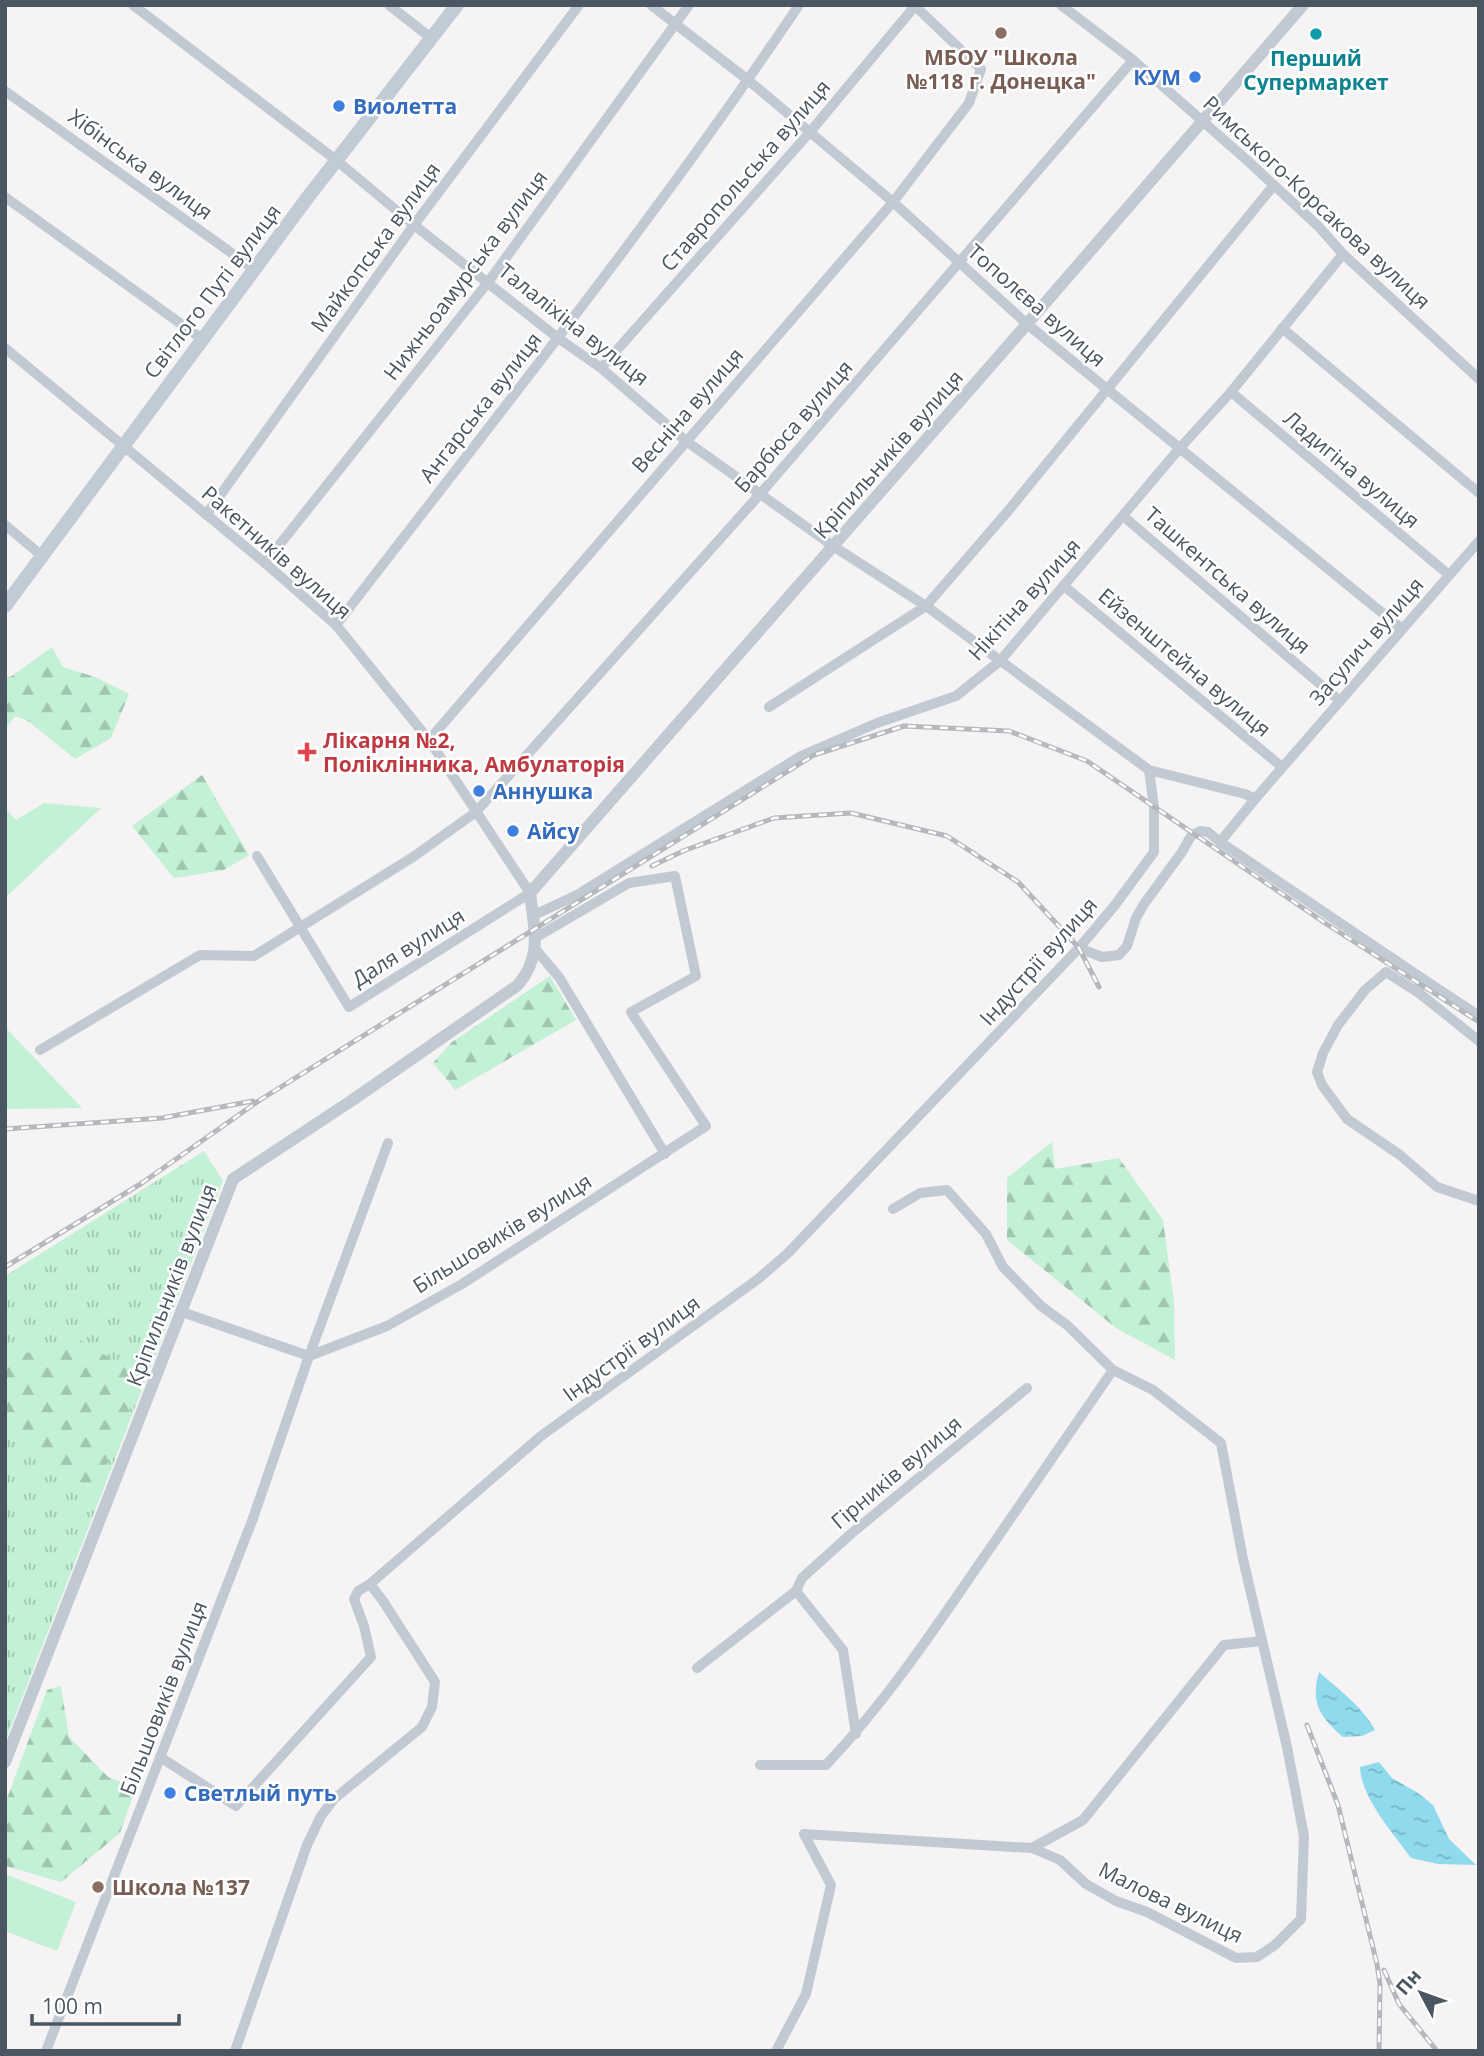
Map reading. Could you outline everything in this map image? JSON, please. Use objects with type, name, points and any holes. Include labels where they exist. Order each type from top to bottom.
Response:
[{"type":"main road","name":"Світлого Путі вулиця","points":[[5,606],[254,269],[457,5]]},
{"type":"street","name":"Талаліхіна вулиця","points":[[133,5],[337,160],[414,225],[489,281],[558,338],[601,368],[686,441],[833,546],[926,606],[1149,770]]},
{"type":"street","points":[[389,5],[431,38]]},
{"type":"street","name":"Майкопська вулиця","points":[[206,515],[414,225],[579,5]]},
{"type":"street","name":"Тополєва вулиця","points":[[651,5],[748,80],[893,202],[1027,324],[1402,629]]},
{"type":"street","name":"Нижньоамурська вулиця","points":[[265,563],[489,281],[689,5]]},
{"type":"street","name":"Ангарська вулиця","points":[[336,625],[558,338],[748,80],[799,5]]},
{"type":"street","name":"Римського-Корсакова вулиця","points":[[1061,5],[1133,60],[1202,120],[1479,379]]},
{"type":"street","name":"Кріпильників вулиця","points":[[530,892],[1303,5]]},
{"type":"street","name":"Весніна вулиця","points":[[429,740],[893,202],[970,103],[981,69],[915,6]]},
{"type":"street","name":"Ставропольська вулиця","points":[[601,368],[810,132],[915,6]]},
{"type":"street","name":"Барбюса вулиця","points":[[476,813],[761,493],[1133,60]]},
{"type":"street","name":"Хібінська вулиця","points":[[5,91],[254,269]]},
{"type":"street","points":[[769,707],[926,606],[1008,511],[1274,185]]},
{"type":"street","points":[[5,197],[202,339]]},
{"type":"street","name":"Нікітіна вулиця","points":[[533,916],[577,895],[801,756],[877,723],[956,696],[1000,661],[1179,449],[1231,392],[1343,254]]},
{"type":"street","points":[[1282,328],[1479,492]]},
{"type":"street","name":"Ракетників вулиця","points":[[5,348],[336,625],[429,740],[530,892]]},
{"type":"street","name":"Ладигіна вулиця","points":[[1231,392],[1449,575]]},
{"type":"street","name":"Ташкентська вулиця","points":[[1124,516],[1340,701]]},
{"type":"street","points":[[5,525],[41,555]]},
{"type":"street","name":"Засулич вулиця","points":[[1220,842],[1479,541]]},
{"type":"street","name":"Ейзенштейна вулиця","points":[[1064,586],[1282,767]]},
{"type":"street","points":[[1149,770],[1245,794],[1255,799]]},
{"type":"street","name":"Індустрії вулиця","points":[[160,1757],[236,1806],[371,1657],[354,1599],[358,1591],[370,1584],[541,1436],[736,1295],[788,1253],[1079,948],[1154,852],[1154,807],[1149,770]]},
{"type":"street","points":[[40,1050],[200,954],[254,956],[413,857],[476,813]]},
{"type":"street","points":[[1079,948],[1102,957],[1119,955],[1127,946],[1136,918],[1144,904],[1191,836],[1200,831],[1208,832],[1479,1016]]},
{"type":"street","name":"Даля вулиця","points":[[257,856],[349,1007],[530,892]]},
{"type":"street","name":"Більшовиків вулиця","points":[[309,1356],[387,1326],[462,1284],[706,1126],[631,1012],[696,976],[675,876],[629,883],[535,944]]},
{"type":"street","points":[[530,892],[535,944],[559,977],[665,1154]]},
{"type":"street","name":"Кріпильників вулиця","points":[[5,1762],[233,1180],[518,985],[528,973],[535,944]]},
{"type":"street","points":[[1479,1041],[1419,993],[1385,972],[1365,990],[1338,1025],[1317,1072],[1322,1085],[1347,1119],[1400,1155],[1437,1187],[1479,1201]]},
{"type":"street","points":[[1419,993],[1420,977]]},
{"type":"street","name":"Більшовиків вулиця","points":[[46,2051],[252,1521],[309,1356],[388,1143]]},
{"type":"street","name":"Малова вулиця","points":[[776,2051],[806,1993],[831,1885],[804,1834],[1032,1848],[1060,1860],[1086,1884],[1116,1902],[1147,1912],[1236,1958],[1257,1957],[1275,1945],[1301,1919],[1304,1836],[1221,1443],[1153,1390],[1113,1370],[1067,1325],[1041,1306],[1003,1267],[986,1234],[947,1190],[920,1193],[893,1209]]},
{"type":"street","points":[[183,1312],[309,1356]]},
{"type":"street","points":[[760,1765],[827,1765],[856,1734],[938,1623],[1113,1370]]},
{"type":"street","name":"Гірників вулиця","points":[[697,1668],[796,1591],[802,1578],[852,1533],[1027,1388]]},
{"type":"street","points":[[235,2051],[307,1845],[321,1816],[334,1799],[422,1727],[432,1707],[435,1682],[370,1584]]},
{"type":"street","points":[[796,1591],[843,1650],[856,1734]]},
{"type":"street","points":[[1032,1848],[1083,1820],[1224,1645],[1262,1642]]},
{"type":"green space","points":[[52,647],[63,667],[95,677],[129,694],[111,738],[75,759],[28,721],[15,716],[5,729],[5,678],[12,676]]},
{"type":"green space","points":[[202,775],[249,855],[224,870],[174,878],[132,826]]},
{"type":"green space","points":[[44,803],[101,808],[5,898],[5,808],[16,820]]},
{"type":"green space","points":[[550,976],[576,1020],[455,1090],[433,1063],[452,1042]]},
{"type":"green space","points":[[5,1027],[82,1108],[5,1109]]},
{"type":"green space","points":[[1052,1142],[1055,1169],[1119,1158],[1163,1220],[1174,1302],[1175,1360],[1116,1328],[1007,1240],[1007,1178]]},
{"type":"green space","points":[[204,1151],[223,1181],[5,1742],[5,1276]]},
{"type":"green space","points":[[78,1339],[143,1378],[90,1505],[5,1431],[5,1359]]},
{"type":"green space","points":[[61,1686],[69,1737],[108,1777],[136,1787],[120,1833],[61,1882],[5,1866],[5,1804],[47,1690]]},
{"type":"green space","points":[[5,1874],[76,1902],[57,1951],[5,1931]]},
{"type":"water","points":[[1319,1672],[1357,1706],[1375,1730],[1362,1736],[1343,1737],[1335,1730],[1319,1709],[1316,1692]]},
{"type":"water","points":[[1379,1762],[1392,1778],[1433,1805],[1449,1839],[1476,1865],[1438,1864],[1411,1858],[1372,1803],[1362,1779],[1360,1767]]},
{"type":"railway","points":[[5,1267],[142,1183],[260,1100],[814,755],[904,726],[1009,731],[1087,761],[1325,923],[1479,1022]]},
{"type":"railway","points":[[652,866],[683,851],[774,818],[851,813],[947,836],[1018,882],[1079,948],[1099,987]]},
{"type":"railway","points":[[5,1129],[162,1118],[253,1101]]},
{"type":"railway","points":[[1307,1725],[1338,1805],[1377,1964],[1380,1984],[1379,2051]]},
{"type":"railway","points":[[1384,1970],[1399,2004],[1437,2051]]},
{"type":"place","name":"МБОУ \"Школа №118 г. Донецка\"","points":[[1001,33]]},
{"type":"place","name":"Перший Супермаркет","points":[[1316,34]]},
{"type":"place","name":"КУМ","points":[[1195,77]]},
{"type":"place","name":"Виолетта","points":[[339,106]]},
{"type":"place","name":"Лікарня №2, Поліклінника, Амбулаторія","points":[[307,752]]},
{"type":"place","name":"Аннушка","points":[[479,791]]},
{"type":"place","name":"Айсу","points":[[513,831]]},
{"type":"place","name":"Светлый путь","points":[[170,1793]]},
{"type":"place","name":"Школа №137","points":[[98,1887]]}]
